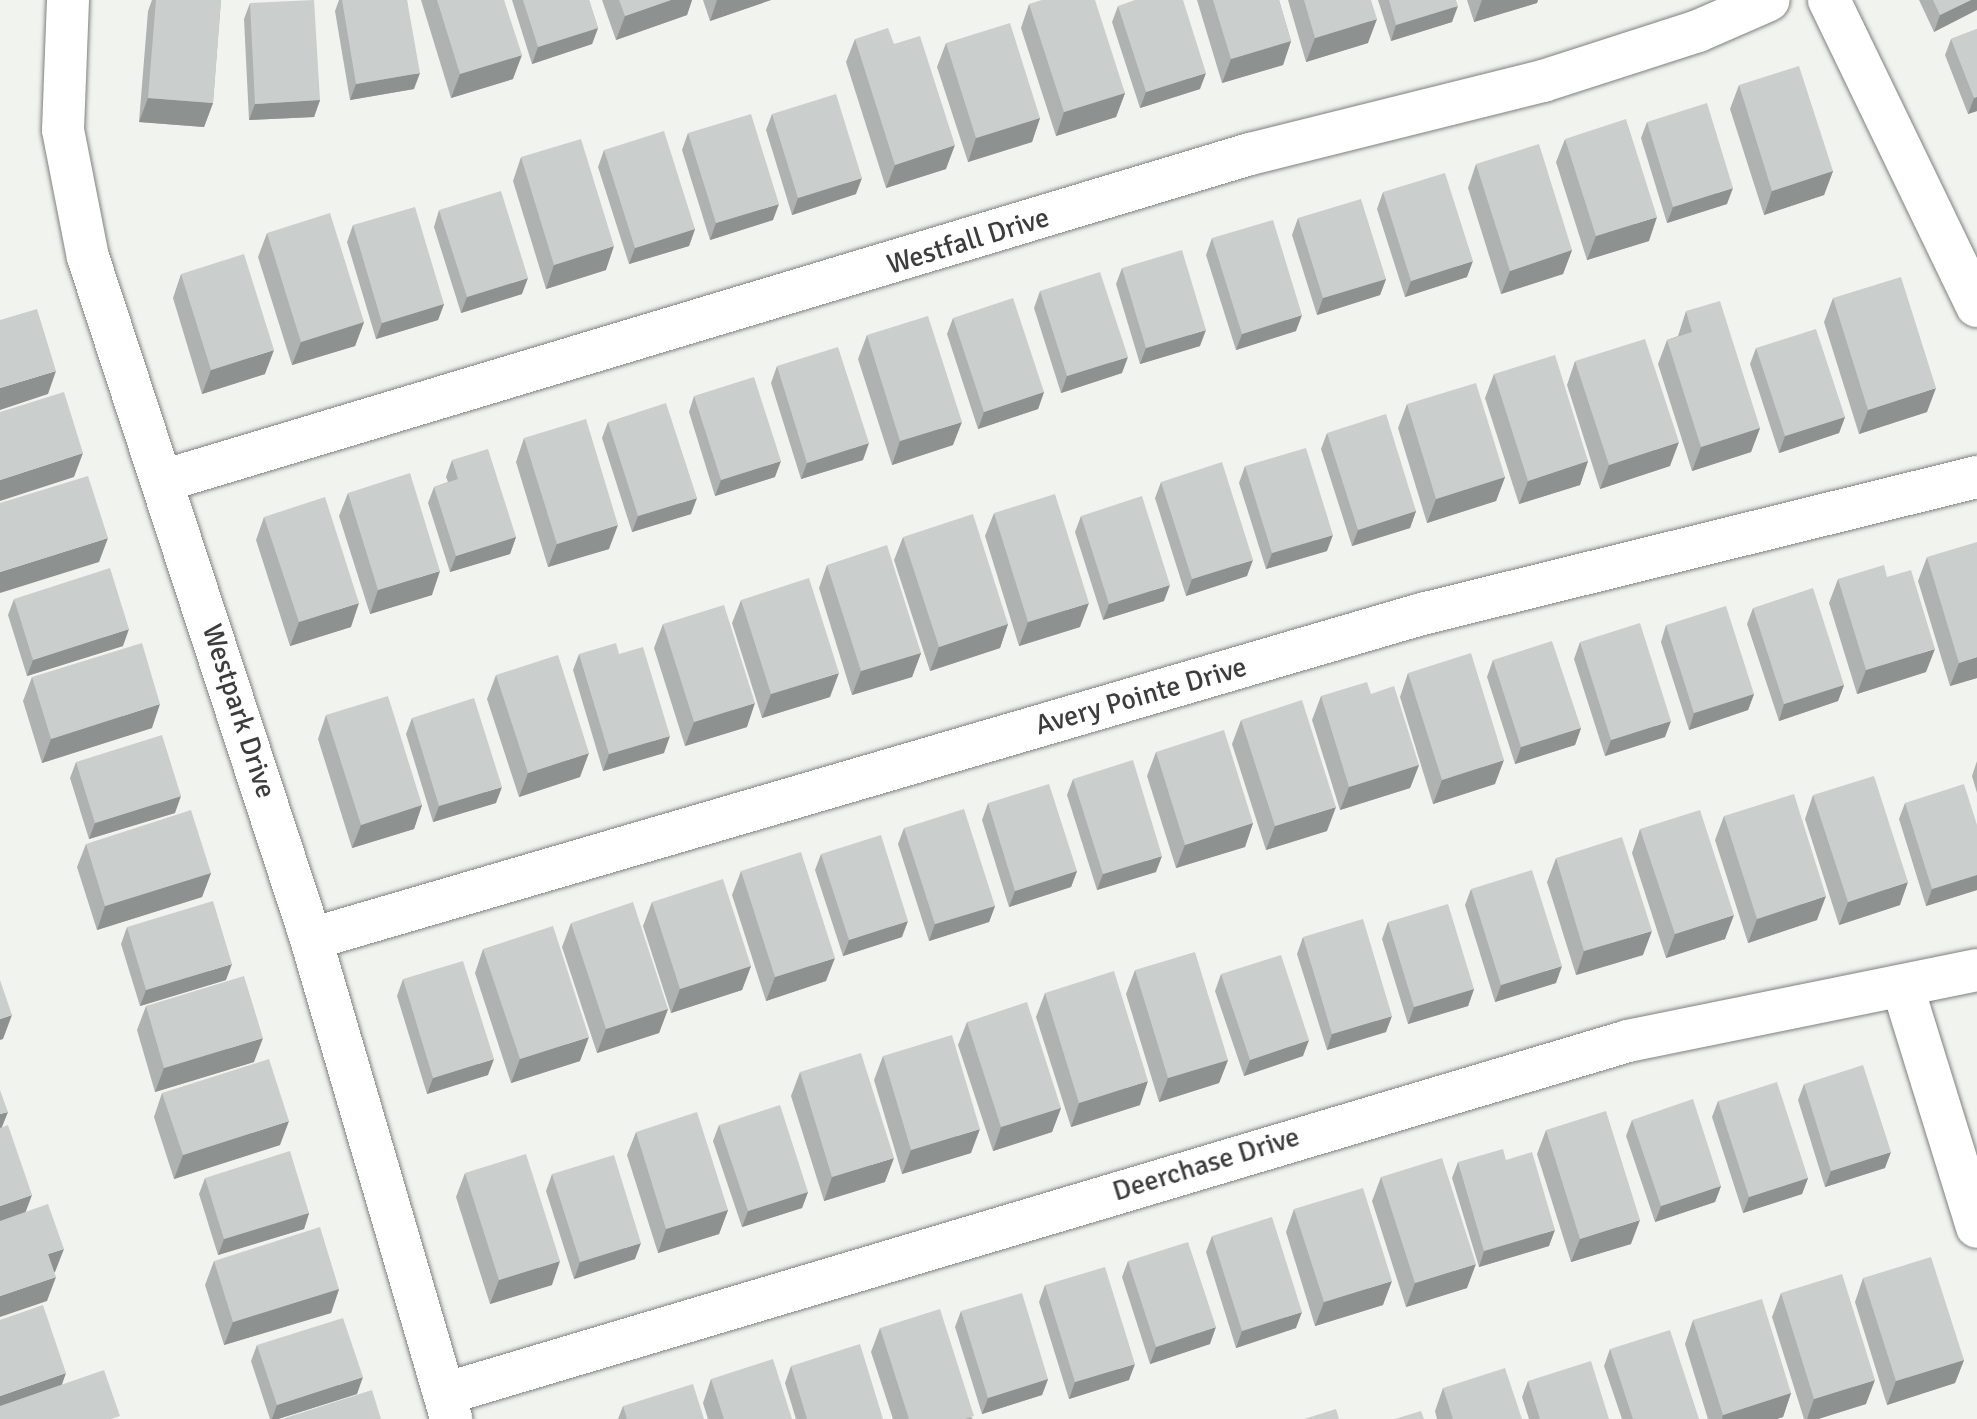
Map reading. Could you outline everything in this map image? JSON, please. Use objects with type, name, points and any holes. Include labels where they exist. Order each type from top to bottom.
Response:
[{"type":"street","name":"Westpark Drive","points":[[68,0],[62,130],[88,257],[166,480],[311,938],[448,1406]]},
{"type":"street","name":"Westfall Drive","points":[[166,480],[1250,154],[1542,81],[1698,31],[1769,0]]},
{"type":"street","points":[[1829,0],[1977,306]]},
{"type":"street","name":"Avery Pointe Drive","points":[[311,938],[1422,614],[1977,476]]},
{"type":"street","name":"Deerchase Drive","points":[[448,1406],[1628,1041],[1977,970]]},
{"type":"street","points":[[1903,988],[1977,1227]]},
{"type":"building","points":[[156,0],[221,0],[213,103],[148,98]]},
{"type":"building","points":[[314,0],[320,100],[255,104],[250,3]]},
{"type":"building","points":[[342,0],[407,0],[420,73],[356,84]]},
{"type":"building","points":[[437,0],[504,0],[522,55],[460,74]]},
{"type":"building","points":[[523,0],[589,0],[598,28],[538,47]]},
{"type":"building","points":[[619,0],[671,0],[625,16]]},
{"type":"building","points":[[1042,0],[1095,0],[1125,93],[1064,112],[1029,4]]},
{"type":"building","points":[[1135,0],[1183,0],[1206,73],[1146,92],[1118,6]]},
{"type":"building","points":[[1213,0],[1279,0],[1291,41],[1231,59]]},
{"type":"building","points":[[1304,0],[1371,0],[1377,19],[1315,38]]},
{"type":"building","points":[[1389,0],[1456,0],[1458,6],[1396,25]]},
{"type":"building","points":[[1933,0],[1971,0],[1940,15]]},
{"type":"building","points":[[1010,23],[1040,118],[976,138],[946,43]]},
{"type":"building","points":[[888,28],[894,44],[920,36],[955,145],[895,165],[855,39]]},
{"type":"building","points":[[1977,29],[1977,97],[1974,98],[1951,39]]},
{"type":"building","points":[[1799,66],[1833,171],[1772,191],[1739,85]]},
{"type":"building","points":[[836,94],[862,178],[798,198],[772,114]]},
{"type":"building","points":[[1707,103],[1733,188],[1673,207],[1647,122]]},
{"type":"building","points":[[751,114],[779,204],[716,223],[688,133]]},
{"type":"building","points":[[1626,119],[1657,217],[1596,236],[1565,139]]},
{"type":"building","points":[[664,131],[695,229],[635,248],[604,150]]},
{"type":"building","points":[[581,139],[614,246],[554,265],[521,157]]},
{"type":"building","points":[[1539,144],[1572,250],[1510,271],[1476,164]]},
{"type":"building","points":[[1445,173],[1473,261],[1411,281],[1383,192]]},
{"type":"building","points":[[501,191],[528,278],[467,297],[439,210]]},
{"type":"building","points":[[1361,199],[1386,279],[1323,298],[1298,218]]},
{"type":"building","points":[[415,207],[444,304],[382,323],[353,225]]},
{"type":"building","points":[[330,213],[364,322],[301,342],[267,233]]},
{"type":"building","points":[[1273,220],[1302,315],[1242,334],[1212,238]]},
{"type":"building","points":[[1182,250],[1206,330],[1146,348],[1122,268]]},
{"type":"building","points":[[244,254],[274,350],[211,370],[181,274]]},
{"type":"building","points":[[1100,272],[1128,357],[1067,376],[1040,291]]},
{"type":"building","points":[[1901,277],[1936,388],[1868,410],[1833,298]]},
{"type":"building","points":[[1013,298],[1044,392],[984,412],[953,318]]},
{"type":"building","points":[[1720,301],[1760,428],[1701,447],[1667,340],[1692,332],[1686,311]]},
{"type":"building","points":[[37,309],[56,371],[0,388],[0,320]]},
{"type":"building","points":[[928,316],[962,422],[900,441],[867,335]]},
{"type":"building","points":[[1816,329],[1845,417],[1785,436],[1756,348]]},
{"type":"building","points":[[1645,339],[1679,442],[1609,465],[1575,361]]},
{"type":"building","points":[[838,347],[869,443],[807,463],[777,366]]},
{"type":"building","points":[[1555,355],[1588,461],[1528,481],[1494,374]]},
{"type":"building","points":[[754,377],[781,461],[721,480],[694,396]]},
{"type":"building","points":[[1476,383],[1505,477],[1436,499],[1407,404]]},
{"type":"building","points":[[64,392],[83,453],[0,480],[0,412]]},
{"type":"building","points":[[666,403],[697,498],[638,516],[608,422]]},
{"type":"building","points":[[1386,414],[1416,511],[1358,530],[1327,433]]},
{"type":"building","points":[[586,419],[618,525],[557,544],[524,438]]},
{"type":"building","points":[[1306,448],[1333,535],[1272,553],[1245,466]]},
{"type":"building","points":[[488,449],[516,537],[456,556],[434,487],[458,479],[452,460]]},
{"type":"building","points":[[1222,462],[1253,560],[1192,579],[1161,482]]},
{"type":"building","points":[[410,473],[440,571],[378,590],[348,493]]},
{"type":"building","points":[[88,476],[108,538],[0,572],[0,503]]},
{"type":"building","points":[[1055,494],[1089,603],[1028,622],[994,513]]},
{"type":"building","points":[[1142,496],[1170,585],[1109,604],[1081,516]]},
{"type":"building","points":[[325,497],[359,603],[299,622],[264,517]]},
{"type":"building","points":[[973,514],[1008,624],[939,647],[903,537]]},
{"type":"building","points":[[1977,542],[1977,657],[1959,663],[1927,557]]},
{"type":"building","points":[[887,545],[921,653],[861,671],[827,565]]},
{"type":"building","points":[[1884,565],[1887,577],[1911,570],[1935,649],[1866,670],[1838,579]]},
{"type":"building","points":[[110,568],[129,629],[33,660],[14,599]]},
{"type":"building","points":[[809,578],[839,673],[771,694],[741,600]]},
{"type":"building","points":[[1813,588],[1844,685],[1784,704],[1753,608]]},
{"type":"building","points":[[724,605],[755,703],[694,722],[663,624]]},
{"type":"building","points":[[1726,606],[1754,694],[1694,713],[1666,625]]},
{"type":"building","points":[[1640,623],[1671,721],[1611,740],[1580,642]]},
{"type":"building","points":[[1552,641],[1581,728],[1521,747],[1493,660]]},
{"type":"building","points":[[142,643],[160,704],[51,739],[32,677]]},
{"type":"building","points":[[616,643],[619,654],[643,647],[670,736],[609,754],[579,654]]},
{"type":"building","points":[[1471,653],[1504,760],[1442,780],[1408,673]]},
{"type":"building","points":[[558,655],[589,753],[528,773],[496,675]]},
{"type":"building","points":[[1367,682],[1371,694],[1394,686],[1419,765],[1349,787],[1321,696]]},
{"type":"building","points":[[388,696],[422,805],[361,825],[326,715]]},
{"type":"building","points":[[474,698],[502,787],[439,806],[412,718]]},
{"type":"building","points":[[1302,700],[1336,807],[1275,826],[1241,720]]},
{"type":"building","points":[[1224,730],[1253,823],[1185,845],[1156,752]]},
{"type":"building","points":[[162,735],[181,796],[95,823],[76,762]]},
{"type":"building","points":[[1133,760],[1162,856],[1103,874],[1073,779]]},
{"type":"building","points":[[1874,776],[1908,882],[1848,902],[1813,795]]},
{"type":"building","points":[[1049,784],[1077,871],[1015,891],[988,803]]},
{"type":"building","points":[[1964,784],[1977,825],[1977,875],[1932,889],[1905,803]]},
{"type":"building","points":[[1794,794],[1826,896],[1757,919],[1724,816]]},
{"type":"building","points":[[964,809],[995,906],[935,924],[904,828]]},
{"type":"building","points":[[191,810],[211,873],[105,906],[86,844]]},
{"type":"building","points":[[1700,810],[1734,915],[1675,934],[1640,829]]},
{"type":"building","points":[[881,835],[908,921],[849,940],[821,854]]},
{"type":"building","points":[[1622,837],[1652,931],[1584,951],[1556,858]]},
{"type":"building","points":[[801,852],[835,958],[775,977],[741,871]]},
{"type":"building","points":[[1532,870],[1562,966],[1501,985],[1471,889]]},
{"type":"building","points":[[723,879],[751,966],[680,989],[652,902]]},
{"type":"building","points":[[213,901],[232,964],[146,990],[127,927]]},
{"type":"building","points":[[633,902],[668,1009],[606,1029],[571,923]]},
{"type":"building","points":[[1448,904],[1474,989],[1414,1007],[1388,922]]},
{"type":"building","points":[[1363,919],[1392,1016],[1332,1034],[1303,937]]},
{"type":"building","points":[[553,926],[589,1037],[520,1059],[483,949]]},
{"type":"building","points":[[1195,952],[1228,1060],[1168,1078],[1135,970]]},
{"type":"building","points":[[1281,955],[1309,1040],[1250,1060],[1221,974]]},
{"type":"building","points":[[463,961],[494,1059],[433,1078],[403,979]]},
{"type":"building","points":[[1114,971],[1148,1081],[1079,1103],[1045,993]]},
{"type":"building","points":[[244,976],[263,1038],[164,1068],[146,1006]]},
{"type":"building","points":[[0,980],[12,1015],[0,1019]]},
{"type":"building","points":[[1027,1002],[1061,1108],[1001,1127],[967,1022]]},
{"type":"building","points":[[952,1035],[980,1129],[911,1150],[883,1056]]},
{"type":"building","points":[[861,1053],[894,1158],[832,1177],[800,1072]]},
{"type":"building","points":[[269,1059],[289,1121],[183,1155],[162,1093]]},
{"type":"building","points":[[1863,1065],[1891,1152],[1831,1171],[1804,1084]]},
{"type":"building","points":[[1777,1082],[1808,1178],[1749,1197],[1718,1101]]},
{"type":"building","points":[[0,1090],[8,1112],[0,1114]]},
{"type":"building","points":[[1693,1099],[1721,1186],[1661,1206],[1632,1120]]},
{"type":"building","points":[[780,1105],[808,1192],[748,1211],[719,1125]]},
{"type":"building","points":[[1606,1111],[1640,1220],[1580,1239],[1546,1130]]},
{"type":"building","points":[[697,1112],[728,1210],[666,1229],[636,1132]]},
{"type":"building","points":[[8,1125],[32,1195],[0,1206],[0,1128]]},
{"type":"building","points":[[1503,1149],[1506,1160],[1532,1152],[1555,1230],[1484,1251],[1458,1162]]},
{"type":"building","points":[[290,1151],[309,1213],[224,1239],[205,1178]]},
{"type":"building","points":[[526,1154],[560,1261],[499,1280],[465,1173]]},
{"type":"building","points":[[614,1155],[641,1243],[580,1262],[552,1174]]},
{"type":"building","points":[[1442,1158],[1476,1264],[1415,1283],[1381,1177]]},
{"type":"building","points":[[1363,1188],[1392,1281],[1324,1302],[1294,1209]]},
{"type":"building","points":[[48,1204],[64,1249],[48,1254],[56,1277],[0,1296],[0,1221]]},
{"type":"building","points":[[1272,1217],[1302,1312],[1242,1331],[1212,1236]]},
{"type":"building","points":[[320,1227],[339,1289],[233,1322],[214,1261]]},
{"type":"building","points":[[1188,1242],[1216,1327],[1156,1347],[1128,1261]]},
{"type":"building","points":[[1931,1257],[1964,1360],[1896,1381],[1863,1278]]},
{"type":"building","points":[[1105,1267],[1135,1364],[1075,1382],[1045,1285]]},
{"type":"building","points":[[1842,1274],[1875,1380],[1814,1399],[1781,1293]]},
{"type":"building","points":[[1022,1293],[1048,1379],[988,1398],[961,1311]]},
{"type":"building","points":[[1762,1299],[1791,1393],[1723,1415],[1693,1320]]},
{"type":"building","points":[[43,1305],[66,1373],[0,1396],[0,1320]]},
{"type":"building","points":[[940,1309],[974,1416],[909,1419],[880,1328]]},
{"type":"building","points":[[343,1318],[363,1377],[277,1405],[257,1345]]},
{"type":"building","points":[[1670,1330],[1699,1419],[1633,1419],[1610,1349]]},
{"type":"building","points":[[860,1344],[883,1419],[807,1419],[791,1366]]},
{"type":"building","points":[[773,1359],[792,1419],[724,1419],[711,1379]]},
{"type":"building","points":[[1591,1361],[1609,1419],[1540,1419],[1528,1381]]},
{"type":"building","points":[[1505,1368],[1522,1419],[1453,1419],[1443,1388]]},
{"type":"building","points":[[104,1370],[120,1416],[0,1419],[0,1406]]},
{"type":"building","points":[[693,1384],[704,1419],[627,1419],[623,1406]]},
{"type":"building","points":[[372,1390],[381,1419],[282,1419]]},
{"type":"building","points":[[1336,1409],[1339,1419],[1304,1419]]},
{"type":"building","points":[[1421,1411],[1424,1419],[1395,1419]]}]
